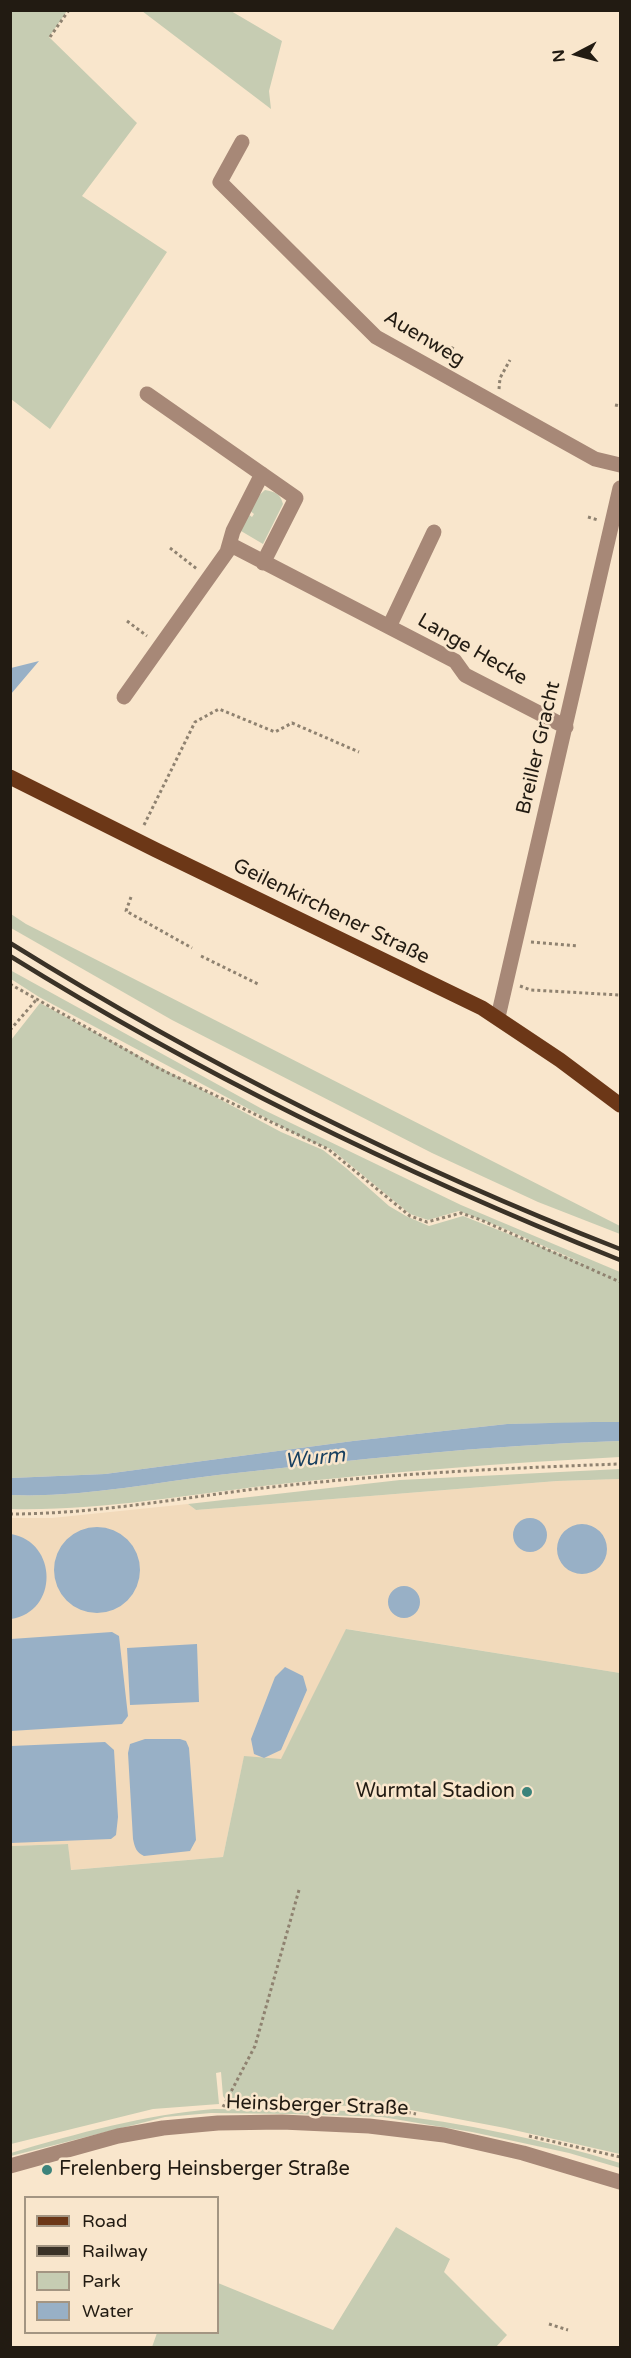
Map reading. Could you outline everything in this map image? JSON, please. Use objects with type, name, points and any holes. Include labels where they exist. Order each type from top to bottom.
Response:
[{"type":"main road","name":"Geilenkirchener Straße","points":[[10,777],[498,1017],[621,1105]]},
{"type":"street","name":"Auenweg","points":[[242,142],[220,182],[376,337],[595,459],[621,465]]},
{"type":"street","points":[[147,394],[297,498],[263,563]]},
{"type":"street","points":[[124,697],[210,578],[231,545],[233,531],[262,474]]},
{"type":"street","name":"Breiller Gracht","points":[[498,1017],[621,488]]},
{"type":"street","name":"Lange Hecke","points":[[389,627],[434,532]]},
{"type":"street","name":"Lange Hecke","points":[[231,545],[455,661],[465,675],[566,727]]},
{"type":"street","name":"Heinsberger Straße","points":[[10,2166],[118,2136],[163,2128],[218,2123],[282,2122],[369,2126],[444,2134],[524,2153],[621,2182]]},
{"type":"path","points":[[51,37],[69,10]]},
{"type":"path","points":[[492,403],[498,391],[500,378],[510,360]]},
{"type":"path","points":[[615,405],[621,406]]},
{"type":"path","points":[[170,548],[210,578]]},
{"type":"path","points":[[127,621],[160,647]]},
{"type":"path","points":[[136,840],[195,722],[219,709],[275,732],[292,723],[359,752]]},
{"type":"path","points":[[131,897],[126,911],[192,948]]},
{"type":"path","points":[[518,937],[536,944],[578,946]]},
{"type":"path","points":[[201,956],[260,985]]},
{"type":"path","points":[[507,982],[531,990],[621,995]]},
{"type":"path","points":[[10,984],[160,1069],[328,1149],[410,1216],[428,1222],[461,1213],[621,1282]]},
{"type":"path","points":[[10,1030],[37,999]]},
{"type":"path","points":[[10,1514],[49,1514],[273,1487],[374,1478],[510,1468],[621,1464]]},
{"type":"path","points":[[218,2123],[255,2046],[299,1890]]},
{"type":"path","points":[[549,2324],[568,2330]]},
{"type":"shaded area","points":[[620,1479],[620,1673],[347,1629],[281,1760],[244,1757],[223,1857],[70,1870],[68,1844],[11,1846],[10,1518],[52,1518],[188,1504],[196,1510],[557,1481]]},
{"type":"green space","points":[[10,11],[67,11],[49,37],[137,123],[82,196],[167,252],[50,429],[11,399]]},
{"type":"green space","points":[[142,11],[231,11],[282,41],[269,91],[271,109]]},
{"type":"green space","points":[[265,490],[277,494],[283,504],[263,544],[241,531],[248,514],[252,517],[254,514],[249,510],[255,499]]},
{"type":"green space","points":[[11,914],[26,924],[620,1226],[620,1234],[538,1202],[432,1153],[172,1020],[11,928]]},
{"type":"green space","points":[[10,970],[264,1110],[461,1205],[620,1272],[620,1422],[507,1424],[353,1441],[105,1474],[11,1478],[11,1040],[40,1003],[281,1132],[323,1150],[389,1206],[406,1216],[429,1226],[463,1216],[587,1265],[459,1211],[428,1220],[410,1214],[331,1149],[305,1139],[39,997],[11,979]]},
{"type":"green space","points":[[620,1441],[620,1457],[359,1476],[76,1508],[11,1509],[11,1495],[89,1492],[218,1475],[419,1454]]},
{"type":"green space","points":[[620,1469],[620,1479],[557,1481],[196,1510],[188,1504],[400,1480]]},
{"type":"green space","points":[[346,1629],[620,1673],[620,2154],[505,2128],[395,2107],[228,2103],[223,2096],[221,2072],[216,2073],[219,2104],[153,2109],[11,2144],[11,1846],[68,1844],[71,1870],[223,1857],[244,1756],[281,1759]]},
{"type":"green space","points":[[214,2109],[341,2111],[443,2122],[562,2147],[620,2163],[620,2168],[569,2153],[472,2132],[382,2117],[292,2114],[211,2113],[165,2117],[11,2156],[11,2153],[111,2126],[162,2116]]},
{"type":"green space","points":[[396,2227],[450,2259],[444,2272],[507,2335],[496,2347],[152,2347],[157,2334],[219,2334],[219,2283],[333,2330]]},
{"type":"water","points":[[39,661],[11,694],[11,668]]},
{"type":"water","name":"Wurm","points":[[620,1422],[620,1441],[419,1454],[218,1475],[89,1492],[11,1495],[11,1478],[105,1474],[353,1441],[507,1424]]},
{"type":"water","points":[[530,1518],[542,1523],[547,1535],[542,1547],[530,1552],[518,1547],[513,1535],[518,1523]]},
{"type":"water","points":[[582,1524],[591,1526],[602,1535],[607,1549],[605,1558],[596,1569],[582,1574],[573,1572],[562,1563],[557,1549],[559,1540],[568,1529]]},
{"type":"water","points":[[97,1527],[121,1534],[133,1546],[140,1570],[133,1594],[121,1606],[97,1613],[73,1606],[61,1594],[54,1570],[61,1546],[73,1534]]},
{"type":"water","points":[[11,1534],[26,1540],[38,1550],[47,1577],[38,1604],[27,1614],[11,1619]]},
{"type":"water","points":[[404,1586],[415,1591],[420,1602],[415,1613],[404,1618],[393,1613],[388,1602],[393,1591]]},
{"type":"water","points":[[112,1632],[119,1636],[128,1716],[122,1724],[11,1731],[11,1639]]},
{"type":"water","points":[[197,1644],[199,1702],[130,1705],[127,1648]]},
{"type":"water","points":[[285,1667],[303,1676],[307,1690],[281,1750],[264,1758],[254,1754],[251,1739],[275,1677]]},
{"type":"water","points":[[145,1739],[180,1739],[186,1741],[189,1748],[196,1840],[190,1851],[144,1856],[135,1847],[128,1753],[130,1744]]},
{"type":"water","points":[[105,1742],[114,1750],[118,1817],[116,1835],[111,1839],[11,1843],[11,1746]]},
{"type":"railway","points":[[10,943],[157,1030],[308,1110],[463,1183],[620,1249]]},
{"type":"railway","points":[[10,956],[157,1042],[309,1122],[463,1194],[620,1260]]},
{"type":"place","name":"Wurmtal Stadion","points":[[527,1792]]},
{"type":"place","name":"Frelenberg Heinsberger Straße","points":[[47,2170]]}]
